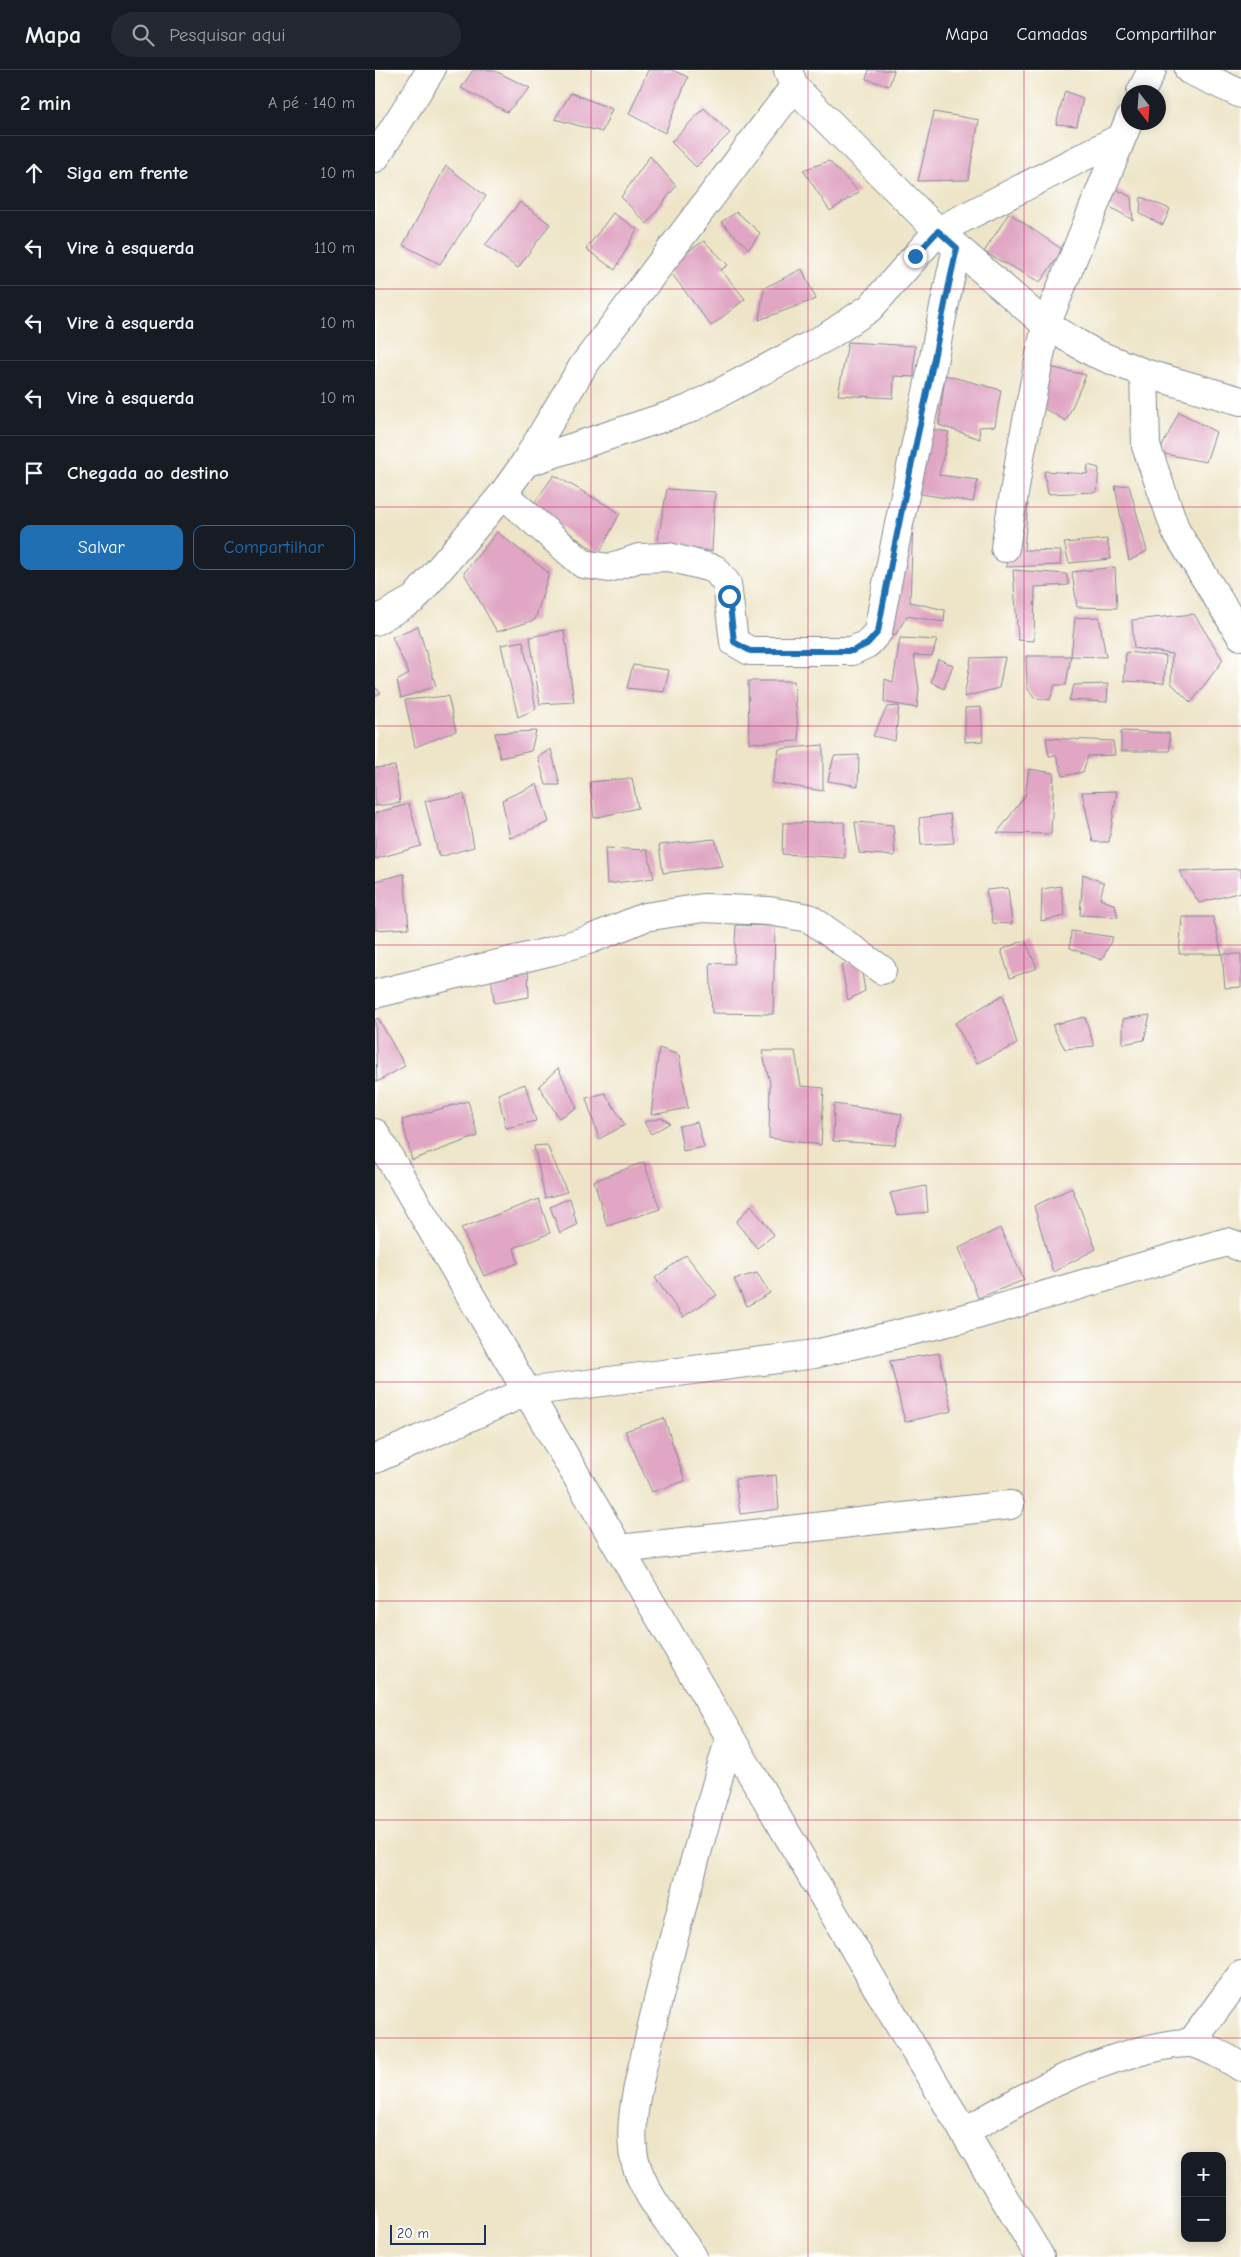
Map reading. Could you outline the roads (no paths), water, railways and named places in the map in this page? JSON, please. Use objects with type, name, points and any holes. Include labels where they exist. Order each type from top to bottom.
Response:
[{"type":"street","points":[[375,158],[431,70]]},
{"type":"street","points":[[1144,85],[1152,70]]},
{"type":"street","points":[[1189,70],[1241,94]]},
{"type":"street","points":[[375,621],[413,599],[503,494],[525,463],[583,366],[791,78],[948,240],[1046,325],[1094,353],[1144,374],[1241,401]]},
{"type":"street","points":[[525,463],[689,409],[829,336],[869,308],[948,240],[1122,130]]},
{"type":"street","points":[[1005,548],[1021,451],[1046,325],[1124,130]]},
{"type":"street","points":[[503,494],[583,564],[609,568],[639,558],[669,557],[715,569],[727,584],[734,642],[750,651],[852,651],[867,644],[878,632],[901,510],[930,378],[942,310],[948,240]]},
{"type":"street","points":[[1144,374],[1146,446],[1176,531],[1241,636]]},
{"type":"street","points":[[375,994],[552,951],[591,939],[645,917],[703,908],[769,911],[809,918],[882,970]]},
{"type":"street","points":[[375,1133],[526,1392],[1040,2257]]},
{"type":"street","points":[[375,1459],[526,1392],[815,1354],[973,1316],[1227,1242],[1241,1247]]},
{"type":"street","points":[[621,1549],[1011,1505]]},
{"type":"street","points":[[693,2257],[641,2179],[633,2150],[634,2109],[670,1947],[731,1737]]},
{"type":"street","points":[[1191,2043],[1241,1975]]},
{"type":"street","points":[[964,2132],[1030,2093],[1100,2062],[1153,2048],[1191,2043],[1230,2060],[1241,2067]]}]
